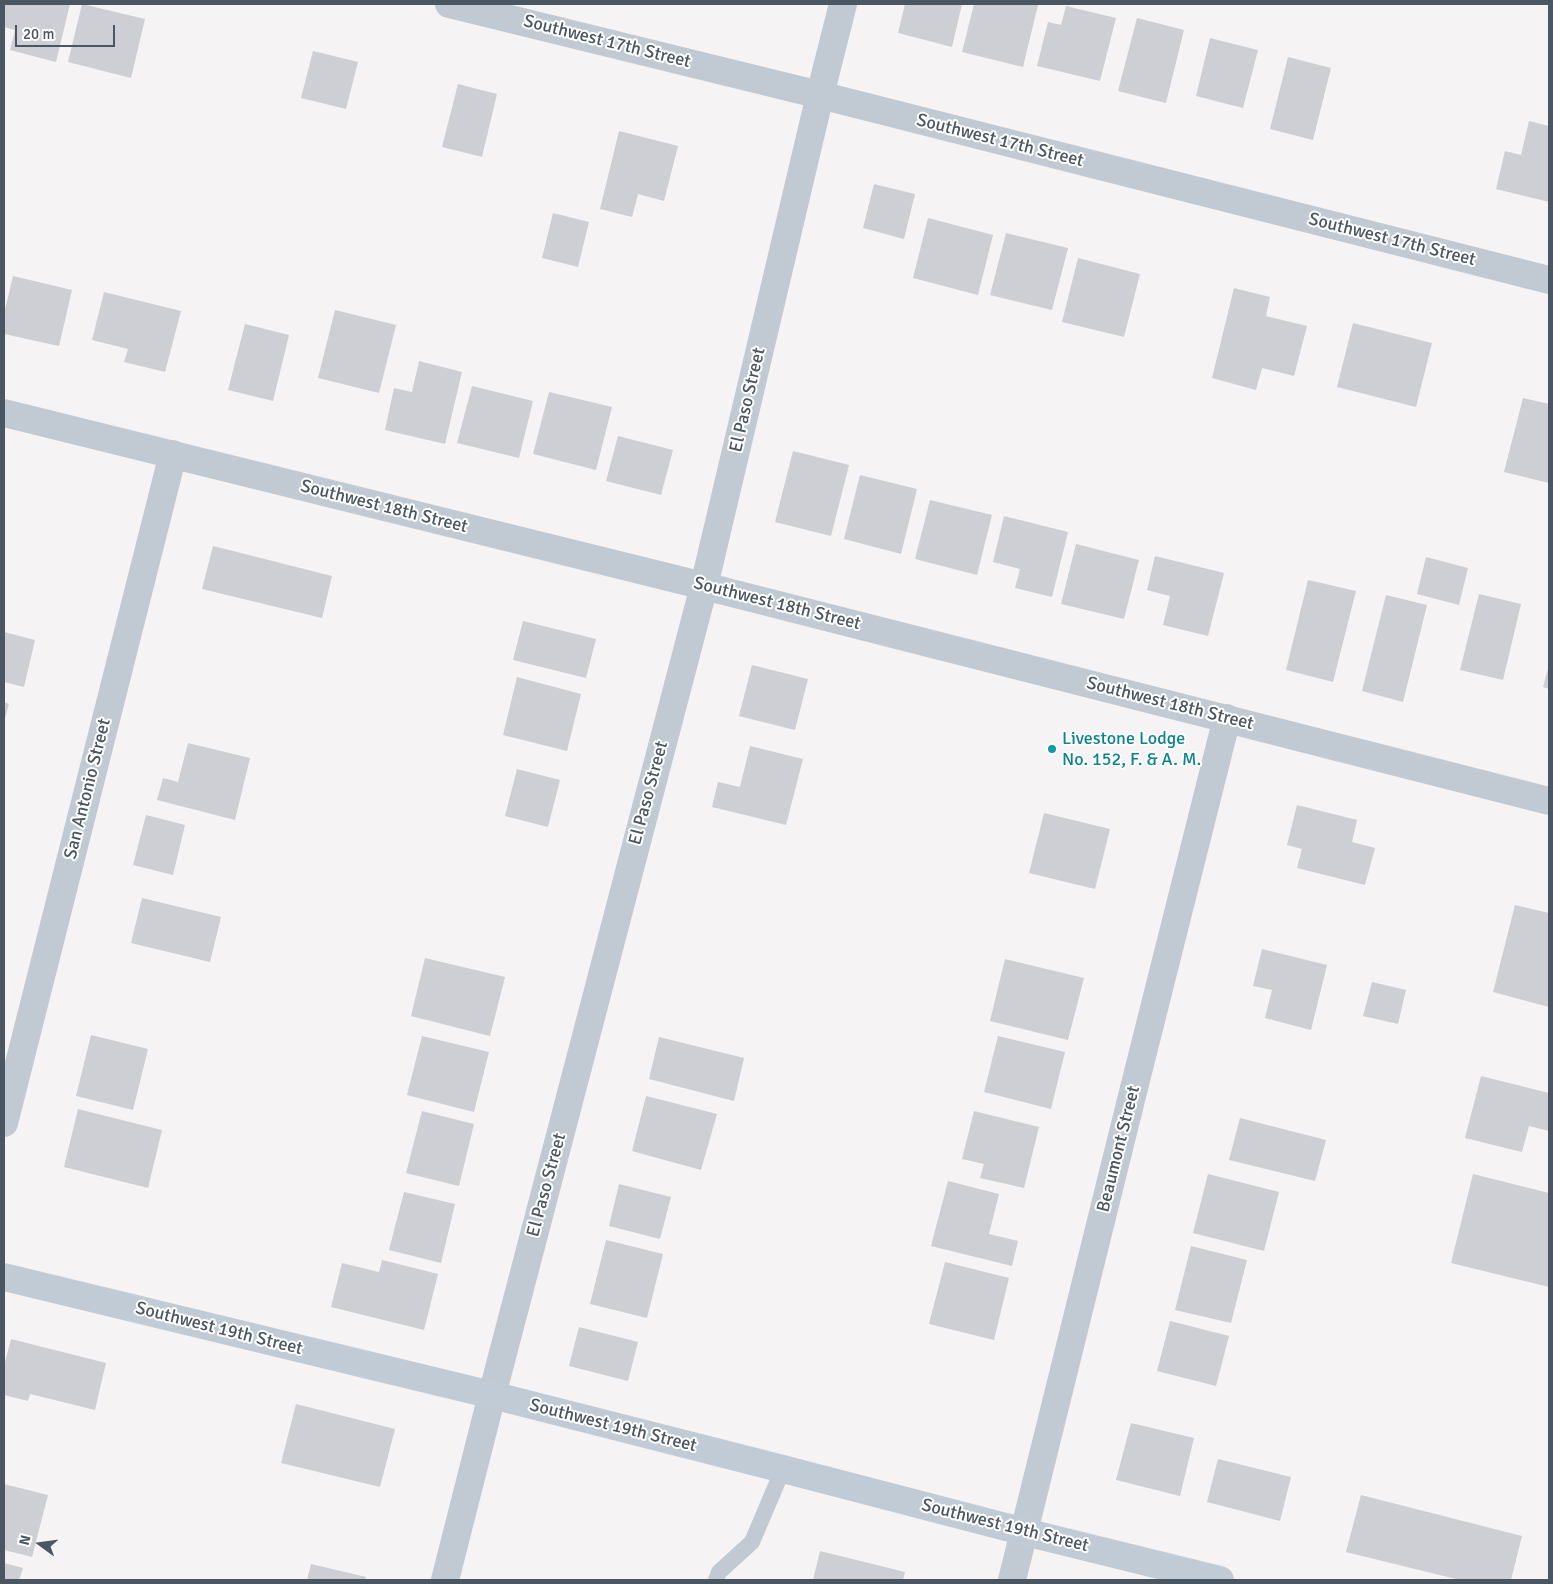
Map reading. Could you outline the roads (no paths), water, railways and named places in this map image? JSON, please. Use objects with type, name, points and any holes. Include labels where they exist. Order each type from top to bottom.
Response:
[{"type":"street","name":"Southwest 17th Street","points":[[449,4],[820,95],[1549,280]]},
{"type":"street","name":"El Paso Street","points":[[445,1580],[704,586],[843,4]]},
{"type":"street","name":"Southwest 18th Street","points":[[4,412],[704,586],[1549,801]]},
{"type":"street","name":"San Antonio Street","points":[[4,1123],[173,454]]},
{"type":"street","name":"Beaumont Street","points":[[1012,1580],[1228,718]]},
{"type":"street","name":"Southwest 19th Street","points":[[4,1277],[492,1395],[1024,1532],[1220,1580]]},
{"type":"lane","points":[[716,1580],[719,1572],[752,1542],[783,1469]]},
{"type":"place","name":"Livestone Lodge No. 152, F. & A. M.","points":[[1052,749]]}]
